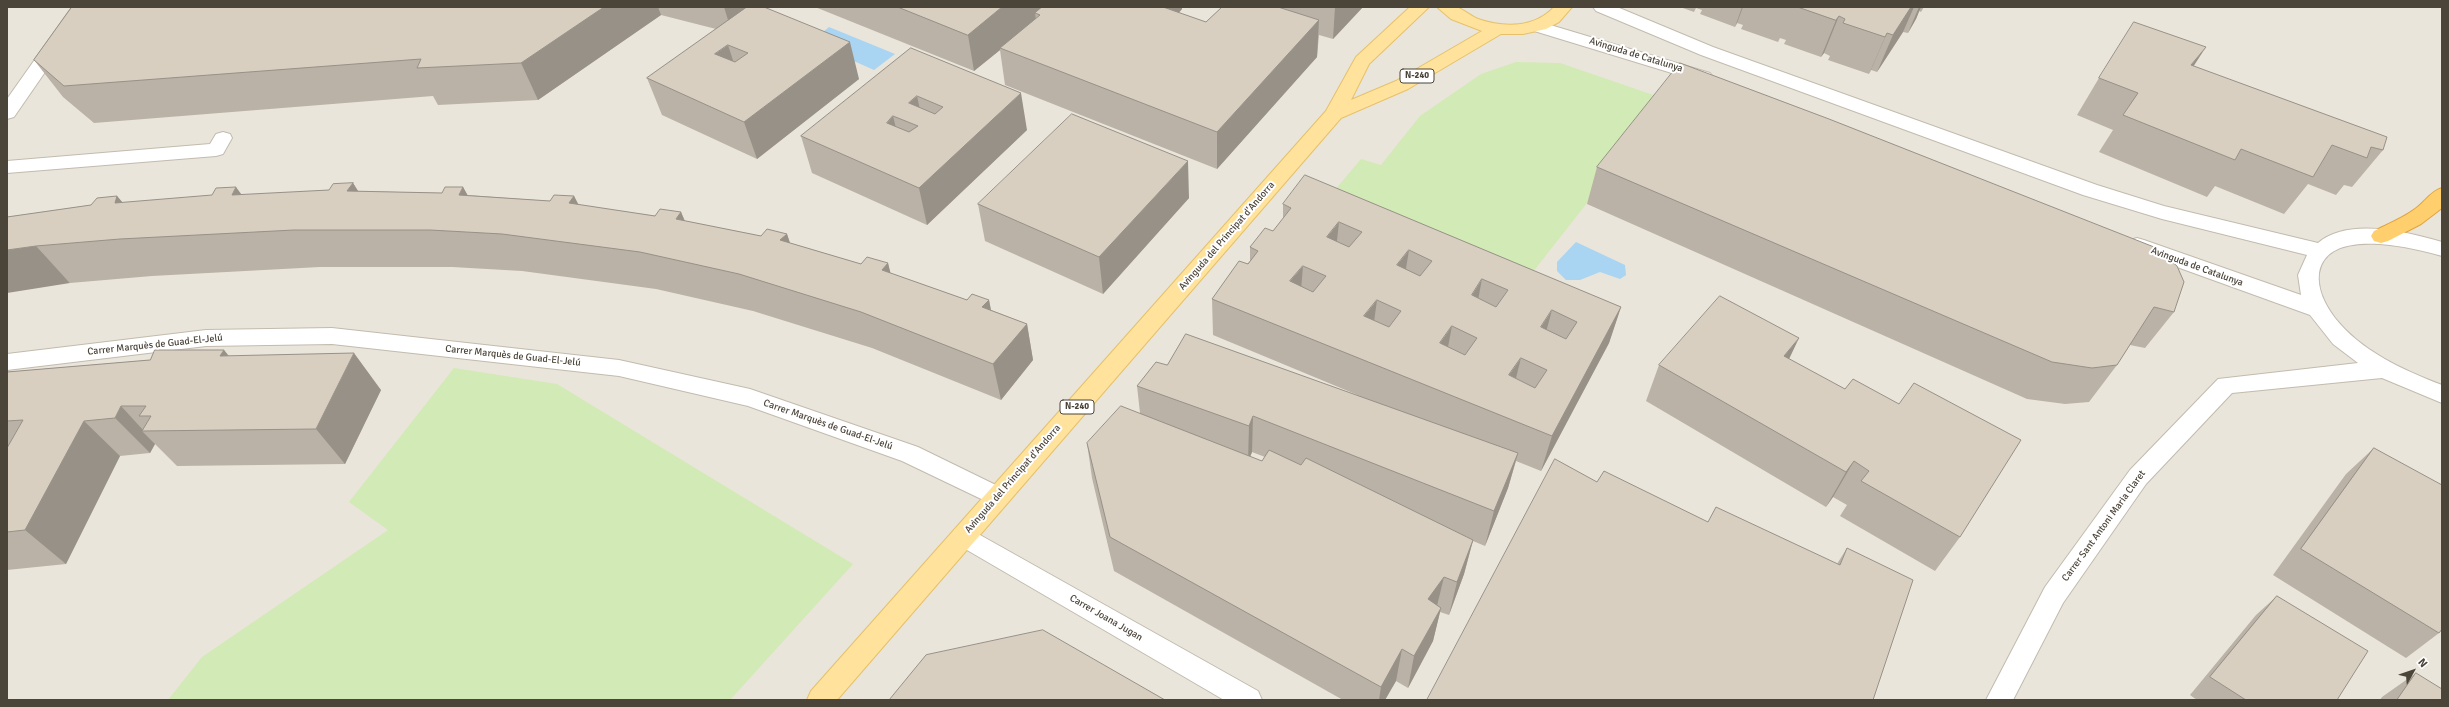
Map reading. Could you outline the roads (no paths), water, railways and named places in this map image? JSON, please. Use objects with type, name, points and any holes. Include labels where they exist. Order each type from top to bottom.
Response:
[{"type":"highway","points":[[2380,236],[2412,221],[2438,201],[2442,195]]},
{"type":"main road","name":"Avinguda del Principat d'Andorra","points":[[820,700],[1334,114],[1362,61],[1420,7]]},
{"type":"main road","points":[[1446,7],[1465,20],[1497,29],[1518,29],[1537,26],[1554,17],[1563,7]]},
{"type":"main road","name":"Avinguda del Principat d'Andorra","points":[[1334,114],[1402,85],[1497,29]]},
{"type":"street","points":[[7,113],[81,7]]},
{"type":"street","points":[[1602,7],[1707,51],[2090,190],[2162,212],[2320,251]]},
{"type":"street","name":"Avinguda de Catalunya","points":[[1537,26],[1611,47],[1719,83]]},
{"type":"street","points":[[7,155],[223,138],[216,150],[7,167]]},
{"type":"street","points":[[2442,249],[2399,238],[2380,236],[2345,239],[2320,251],[2311,262],[2308,276],[2309,291],[2317,309],[2344,340],[2386,369],[2442,394]]},
{"type":"street","name":"Avinguda de Catalunya","points":[[2120,238],[2171,259],[2317,309]]},
{"type":"street","name":"Carrer Marquès de Guad-El-Jelú","points":[[7,362],[206,338],[332,336],[619,368],[750,398],[910,454],[998,497]]},
{"type":"street","name":"Carrer Sant Antoni Maria Claret","points":[[1999,700],[2054,594],[2138,477],[2226,385],[2386,369]]},
{"type":"street","name":"Carrer Joana Jugan","points":[[964,536],[1249,700]]},
{"type":"water","points":[[829,27],[895,54],[874,70],[811,42]]},
{"type":"water","points":[[1576,242],[1625,265],[1626,275],[1620,279],[1600,272],[1580,280],[1566,280],[1557,271],[1557,262]]}]
